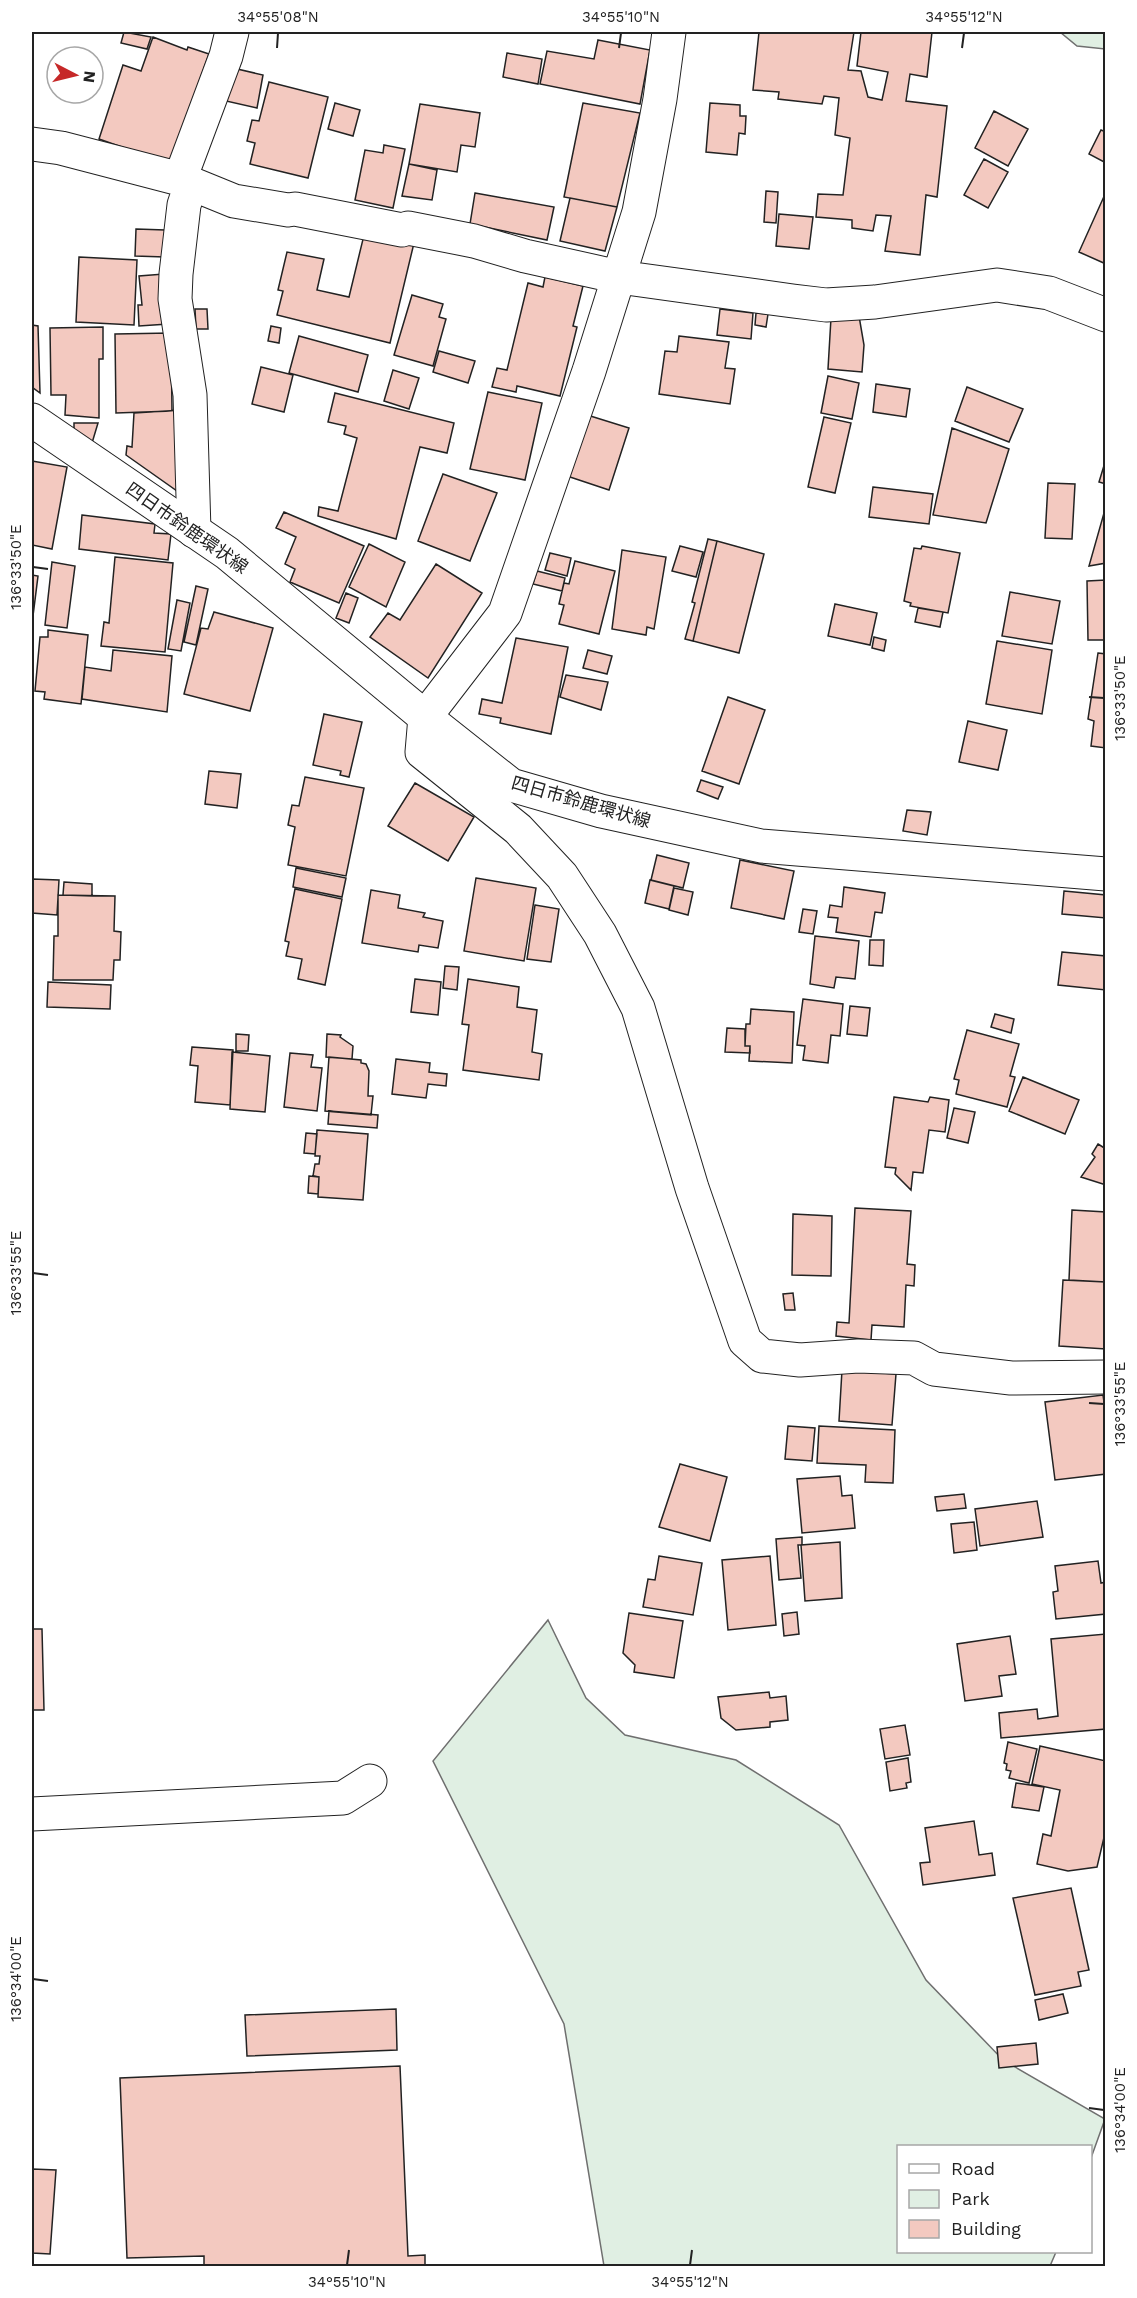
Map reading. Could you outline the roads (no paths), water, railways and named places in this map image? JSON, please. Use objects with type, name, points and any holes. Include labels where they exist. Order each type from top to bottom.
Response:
[{"type":"street","points":[[195,531],[190,395],[175,299],[185,181],[232,32]]},
{"type":"street","points":[[669,32],[660,99],[639,212],[589,371],[505,613],[425,717],[422,752],[518,829],[555,868],[600,934],[638,1008],[692,1188],[745,1341],[762,1356],[800,1360],[858,1356],[914,1358],[934,1369],[1011,1378],[1106,1377]]},
{"type":"street","points":[[32,144],[61,148],[185,181],[234,201],[294,209],[402,230],[408,228],[419,230],[474,241],[533,258],[619,277],[826,305],[875,303],[997,285],[1049,293],[1106,315]]},
{"type":"street","name":"四日市鈴鹿環状線","points":[[32,420],[227,553],[511,785],[623,816],[760,846],[1106,874]]},
{"type":"street","points":[[32,1814],[343,1798],[370,1781]]}]
